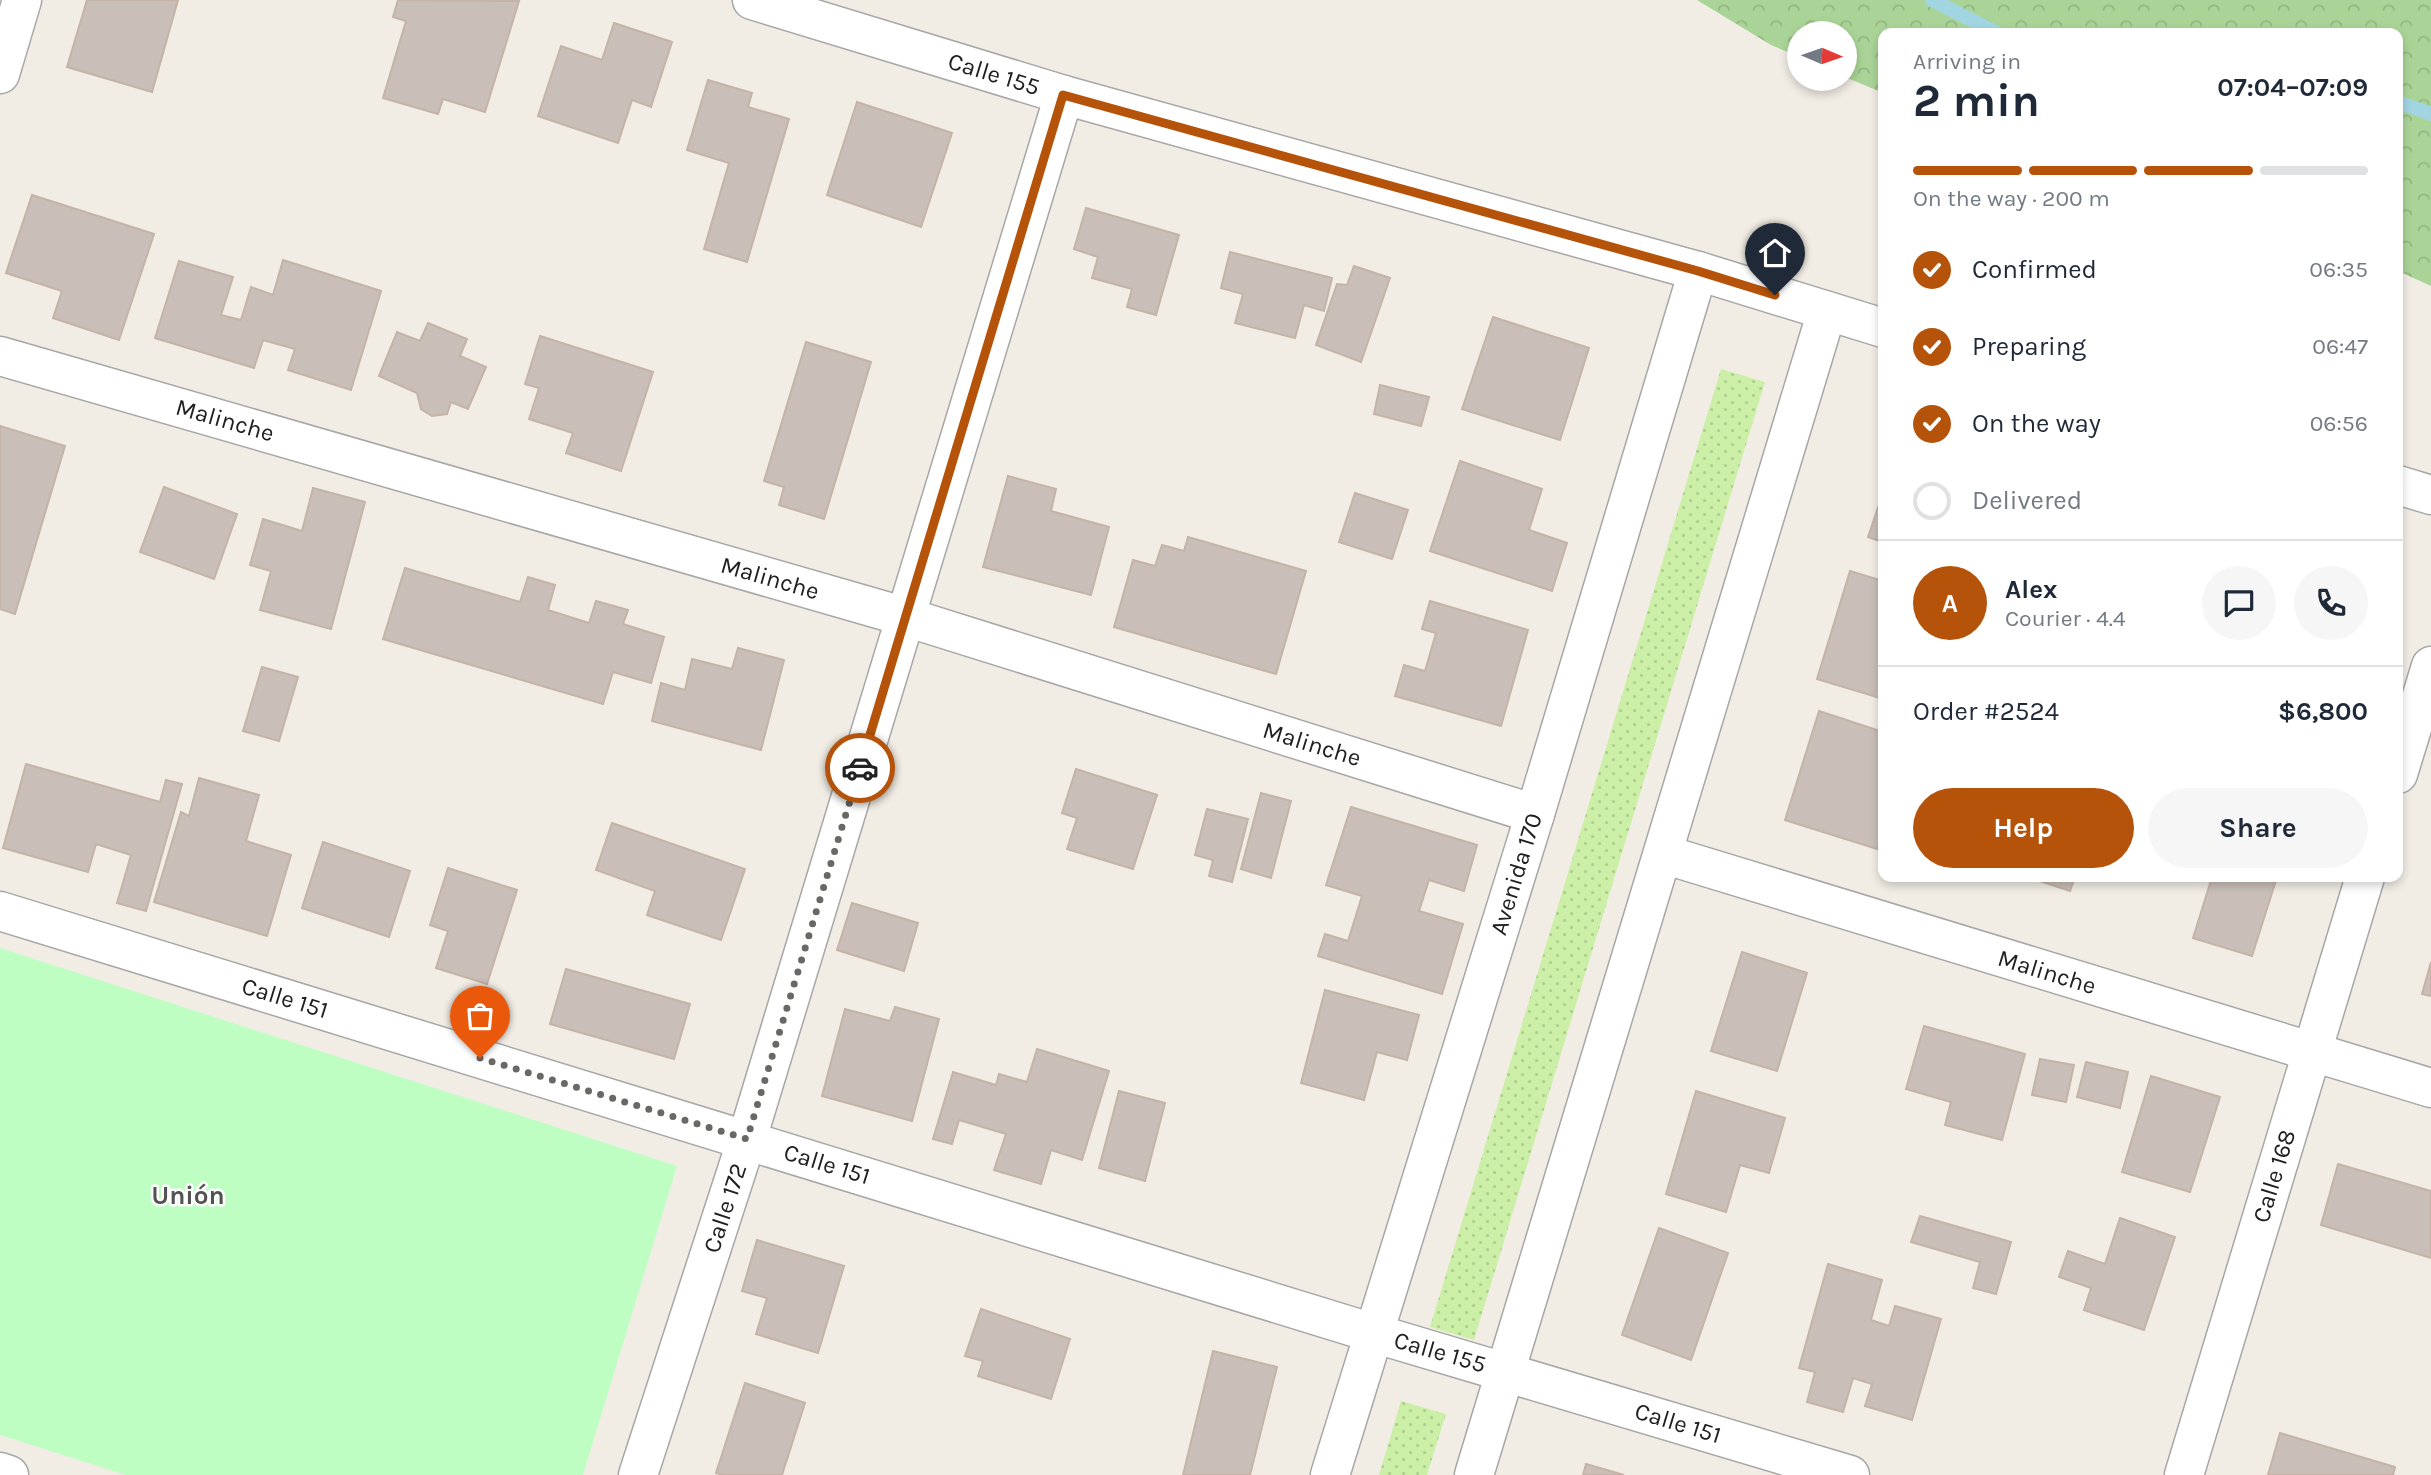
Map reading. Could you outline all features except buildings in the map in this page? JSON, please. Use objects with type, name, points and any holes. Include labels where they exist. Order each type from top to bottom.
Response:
[{"type":"street","points":[[0,74],[22,0]]},
{"type":"street","name":"Calle 155","points":[[752,0],[1063,95],[1698,271],[1878,326]]},
{"type":"street","name":"Calle 172","points":[[638,1475],[747,1139],[1063,95]]},
{"type":"street","name":"Avenida 170","points":[[1330,1475],[1535,814],[1698,271]]},
{"type":"street","points":[[1474,1475],[1827,310]]},
{"type":"street","name":"Malinche","points":[[0,356],[906,617],[1535,814]]},
{"type":"street","points":[[2403,487],[2431,495]]},
{"type":"street","points":[[2403,758],[2431,666]]},
{"type":"street","name":"Malinche","points":[[1663,854],[2431,1088]]},
{"type":"street","name":"Calle 168","points":[[2184,1475],[2363,882]]},
{"type":"street","name":"Calle 151","points":[[0,911],[1373,1333]]},
{"type":"street","name":"Calle 155","points":[[1373,1333],[1507,1372]]},
{"type":"street","name":"Calle 151","points":[[1507,1372],[1850,1475]]},
{"type":"street","points":[[0,1472],[9,1475]]},
{"type":"green space","points":[[1697,0],[2431,0],[2431,286],[2403,273],[2403,28],[1878,28],[1878,91],[1857,82],[1857,21],[1787,21],[1787,52]]},
{"type":"green space","points":[[1721,369],[1765,382],[1474,1340],[1430,1327]]},
{"type":"green space","points":[[0,948],[677,1166],[583,1475],[126,1475],[0,1435]]},
{"type":"green space","points":[[1401,1401],[1446,1414],[1427,1475],[1379,1475]]},
{"type":"waterway","points":[[1932,0],[1987,28]]},
{"type":"waterway","points":[[2403,104],[2431,114]]},
{"type":"way so far","points":[[480,1058],[747,1139],[860,768]]},
{"type":"district","name":"Unión","points":[[188,1195]]},
{"type":"route","points":[[860,768],[1063,95],[1698,271],[1775,295]]}]
